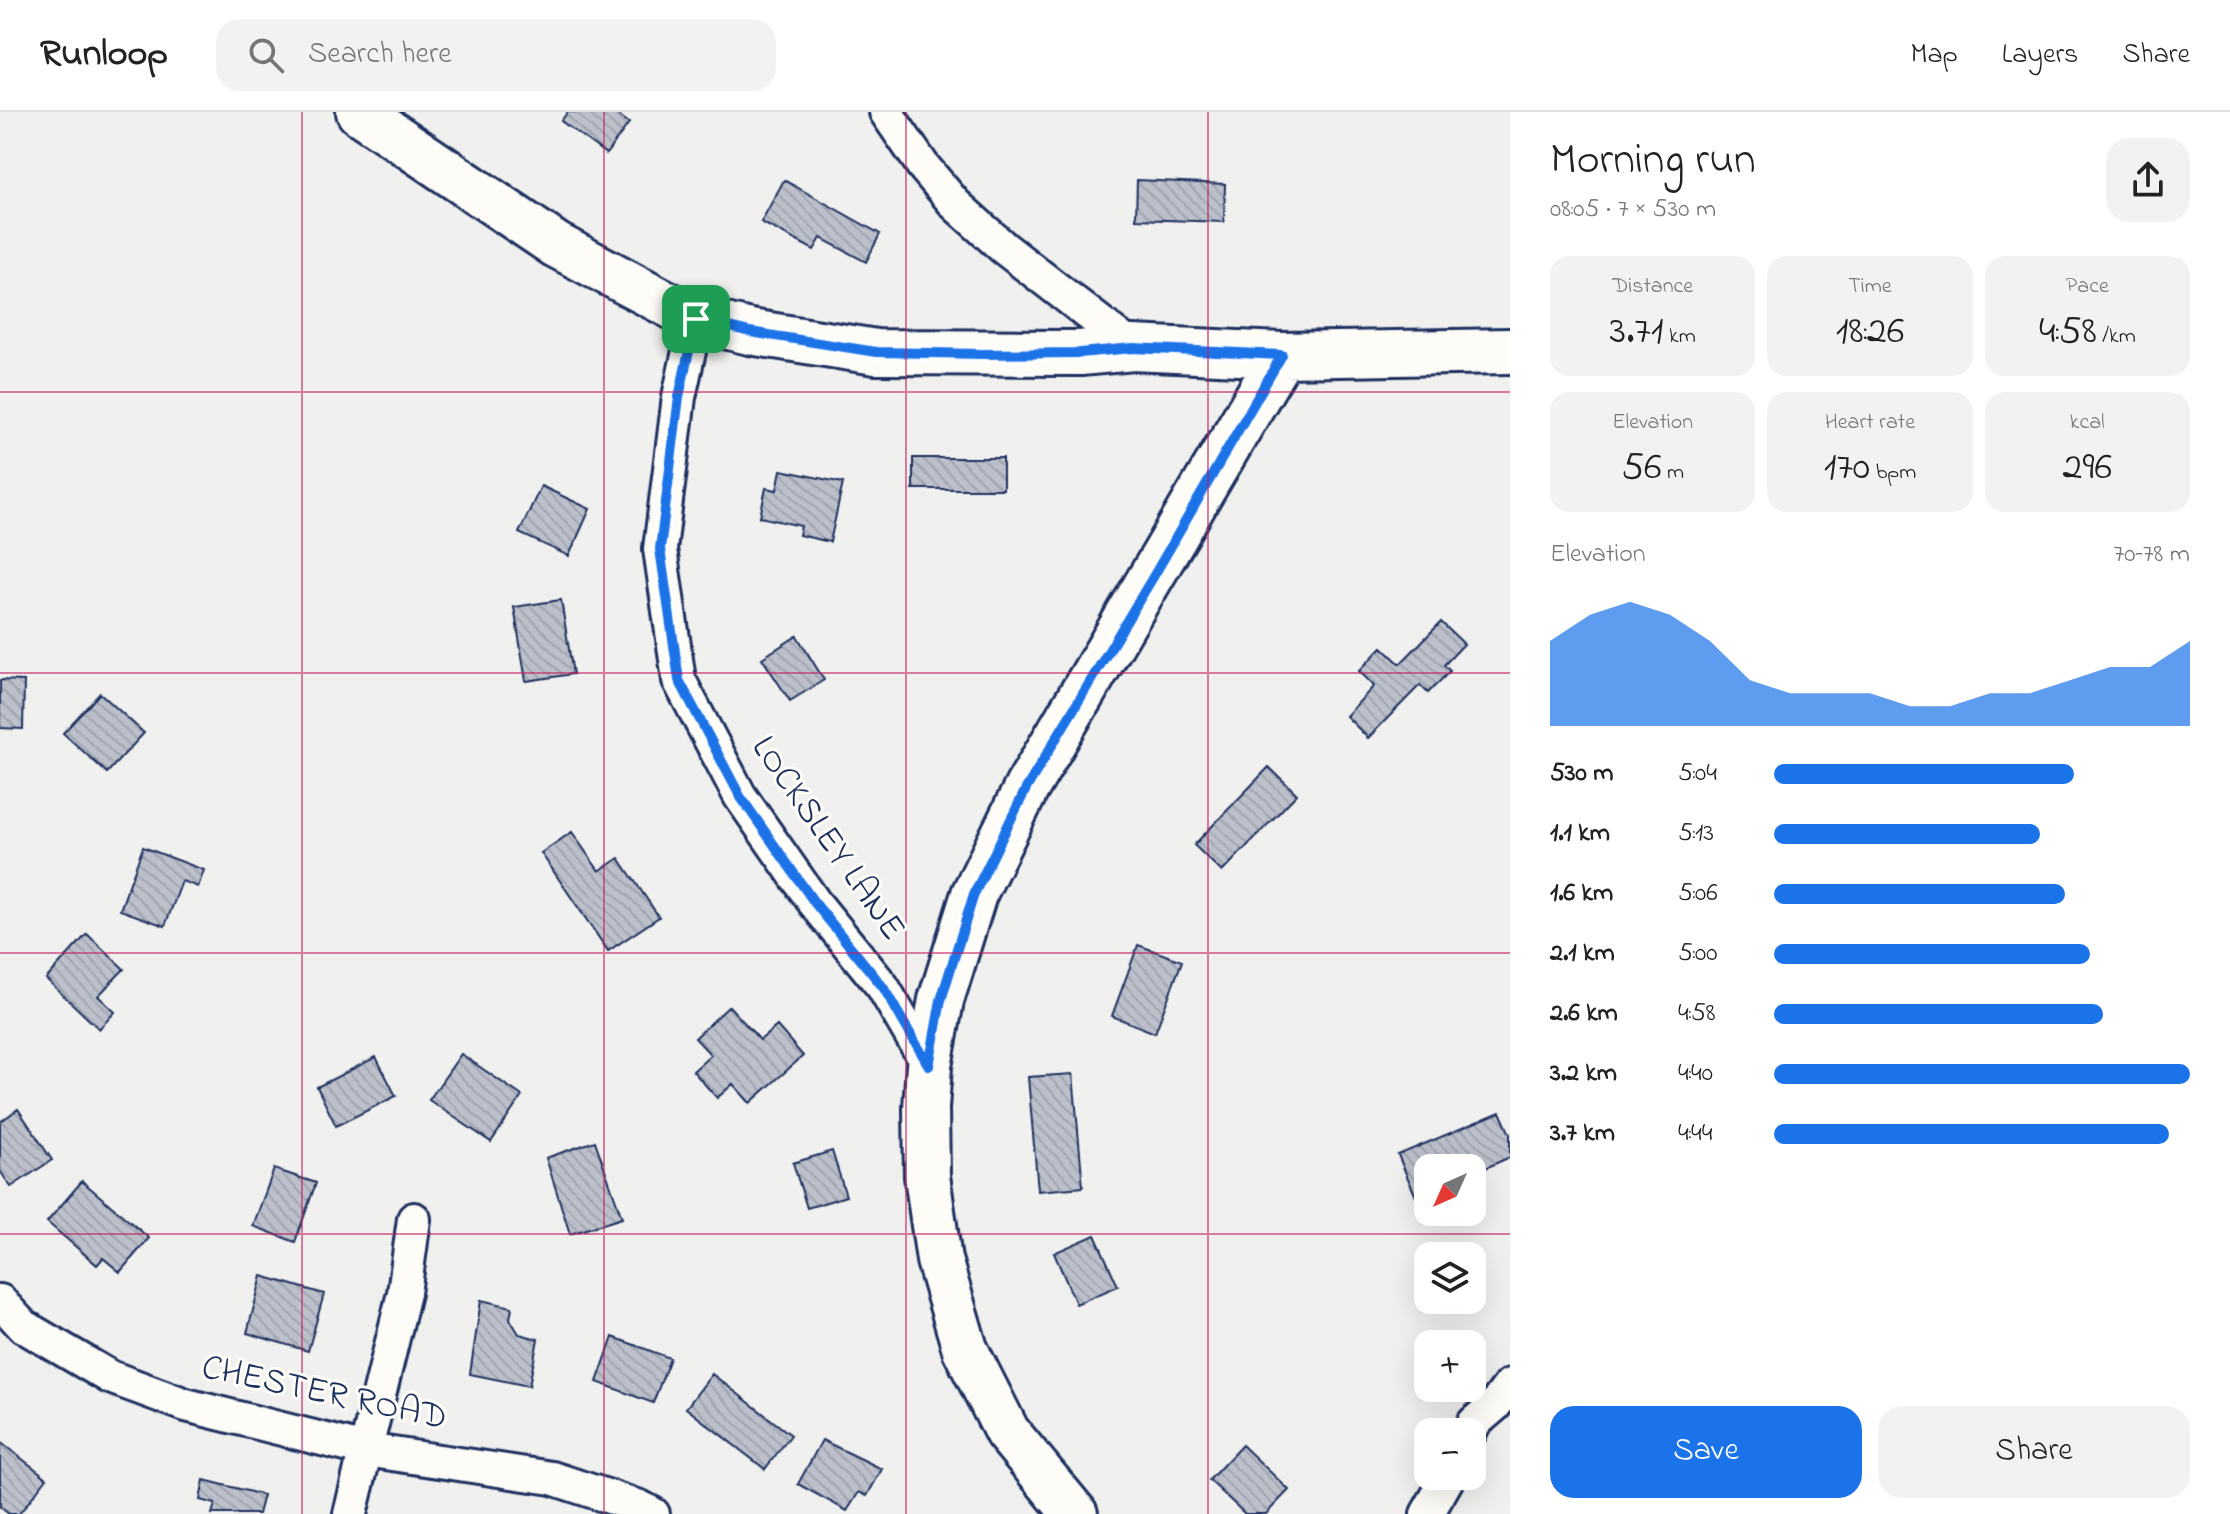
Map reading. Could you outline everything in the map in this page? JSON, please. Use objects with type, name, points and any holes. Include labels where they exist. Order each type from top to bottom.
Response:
[{"type":"street","points":[[359,112],[556,245],[696,319],[750,332],[876,352],[1080,353],[1133,348],[1282,355],[1510,351]]},
{"type":"street","points":[[886,112],[923,166],[956,205],[1004,248],[1133,348]]},
{"type":"street","name":"LOCKSLEY LANE","points":[[696,319],[679,397],[660,549],[679,680],[740,796],[814,902],[883,987],[929,1066]]},
{"type":"street","points":[[1075,1514],[1007,1432],[965,1349],[939,1260],[927,1176],[929,1066],[941,1000],[980,880],[1027,787],[1282,355]]},
{"type":"street","points":[[350,1514],[404,1293],[414,1219]]},
{"type":"street","name":"CHESTER ROAD","points":[[0,1301],[23,1326],[110,1377],[186,1405],[366,1450],[552,1478],[653,1514]]},
{"type":"street","points":[[1480,1418],[1495,1405],[1510,1385]]},
{"type":"street","points":[[1427,1514],[1442,1490]]},
{"type":"building","points":[[568,112],[614,112],[629,123],[606,154],[561,121]]},
{"type":"building","points":[[784,180],[880,234],[866,262],[821,238],[814,250],[761,222]]},
{"type":"building","points":[[1137,180],[1225,184],[1224,222],[1136,219]]},
{"type":"building","points":[[913,458],[1003,458],[1003,489],[913,489]]},
{"type":"building","points":[[781,470],[843,483],[830,542],[799,535],[801,526],[760,517],[766,488],[777,490]]},
{"type":"building","points":[[541,486],[590,509],[569,556],[519,533]]},
{"type":"building","points":[[561,600],[573,674],[526,681],[514,607]]},
{"type":"building","points":[[1441,622],[1464,644],[1444,665],[1450,671],[1428,693],[1420,685],[1368,738],[1346,716],[1374,686],[1359,671],[1382,647],[1400,664]]},
{"type":"building","points":[[797,636],[824,680],[790,701],[762,658]]},
{"type":"building","points":[[0,680],[24,681],[23,729],[0,728]]},
{"type":"building","points":[[100,693],[144,733],[107,773],[63,733]]},
{"type":"building","points":[[1269,767],[1297,794],[1222,872],[1194,845]]},
{"type":"building","points":[[572,832],[599,871],[619,858],[659,917],[608,951],[541,853]]},
{"type":"building","points":[[143,847],[204,870],[198,887],[182,881],[165,926],[120,910]]},
{"type":"building","points":[[87,934],[124,969],[98,996],[115,1012],[99,1029],[46,979]]},
{"type":"building","points":[[1138,945],[1182,961],[1155,1033],[1112,1016]]},
{"type":"building","points":[[729,1006],[760,1040],[777,1026],[803,1056],[750,1103],[733,1084],[717,1098],[693,1071],[711,1055],[695,1038]]},
{"type":"building","points":[[461,1054],[522,1096],[491,1142],[429,1100]]},
{"type":"building","points":[[376,1057],[396,1096],[336,1126],[317,1087]]},
{"type":"building","points":[[1073,1074],[1083,1187],[1038,1191],[1028,1077]]},
{"type":"building","points":[[18,1109],[52,1160],[11,1187],[0,1171],[0,1122]]},
{"type":"building","points":[[1500,1112],[1510,1134],[1510,1157],[1486,1168],[1486,1154],[1414,1154],[1414,1192],[1398,1155]]},
{"type":"building","points":[[595,1141],[622,1218],[570,1234],[546,1158]]},
{"type":"building","points":[[832,1151],[846,1196],[807,1208],[793,1163]]},
{"type":"building","points":[[274,1169],[316,1183],[295,1242],[253,1226]]},
{"type":"building","points":[[82,1181],[149,1238],[120,1272],[103,1258],[97,1265],[47,1222]]},
{"type":"building","points":[[1095,1235],[1118,1286],[1076,1304],[1054,1253]]},
{"type":"building","points":[[262,1276],[324,1294],[308,1351],[247,1333]]},
{"type":"building","points":[[481,1300],[512,1307],[510,1319],[519,1334],[538,1339],[529,1386],[470,1374]]},
{"type":"building","points":[[613,1337],[670,1358],[653,1403],[597,1382]]},
{"type":"building","points":[[712,1374],[791,1435],[765,1469],[686,1408]]},
{"type":"building","points":[[822,1440],[882,1469],[867,1496],[859,1492],[847,1511],[798,1484]]},
{"type":"building","points":[[0,1442],[47,1478],[19,1514],[9,1514],[0,1507]]},
{"type":"building","points":[[1242,1445],[1289,1490],[1266,1514],[1245,1514],[1209,1480]]},
{"type":"building","points":[[204,1480],[263,1495],[258,1514],[212,1514],[215,1504],[200,1500]]},
{"type":"route","points":[[696,319],[750,332],[876,352],[1080,353],[1133,348],[1282,355],[1027,787],[974,894],[941,1000],[929,1066],[883,987],[814,902],[740,796],[679,680],[660,549],[679,397],[696,319]]}]
